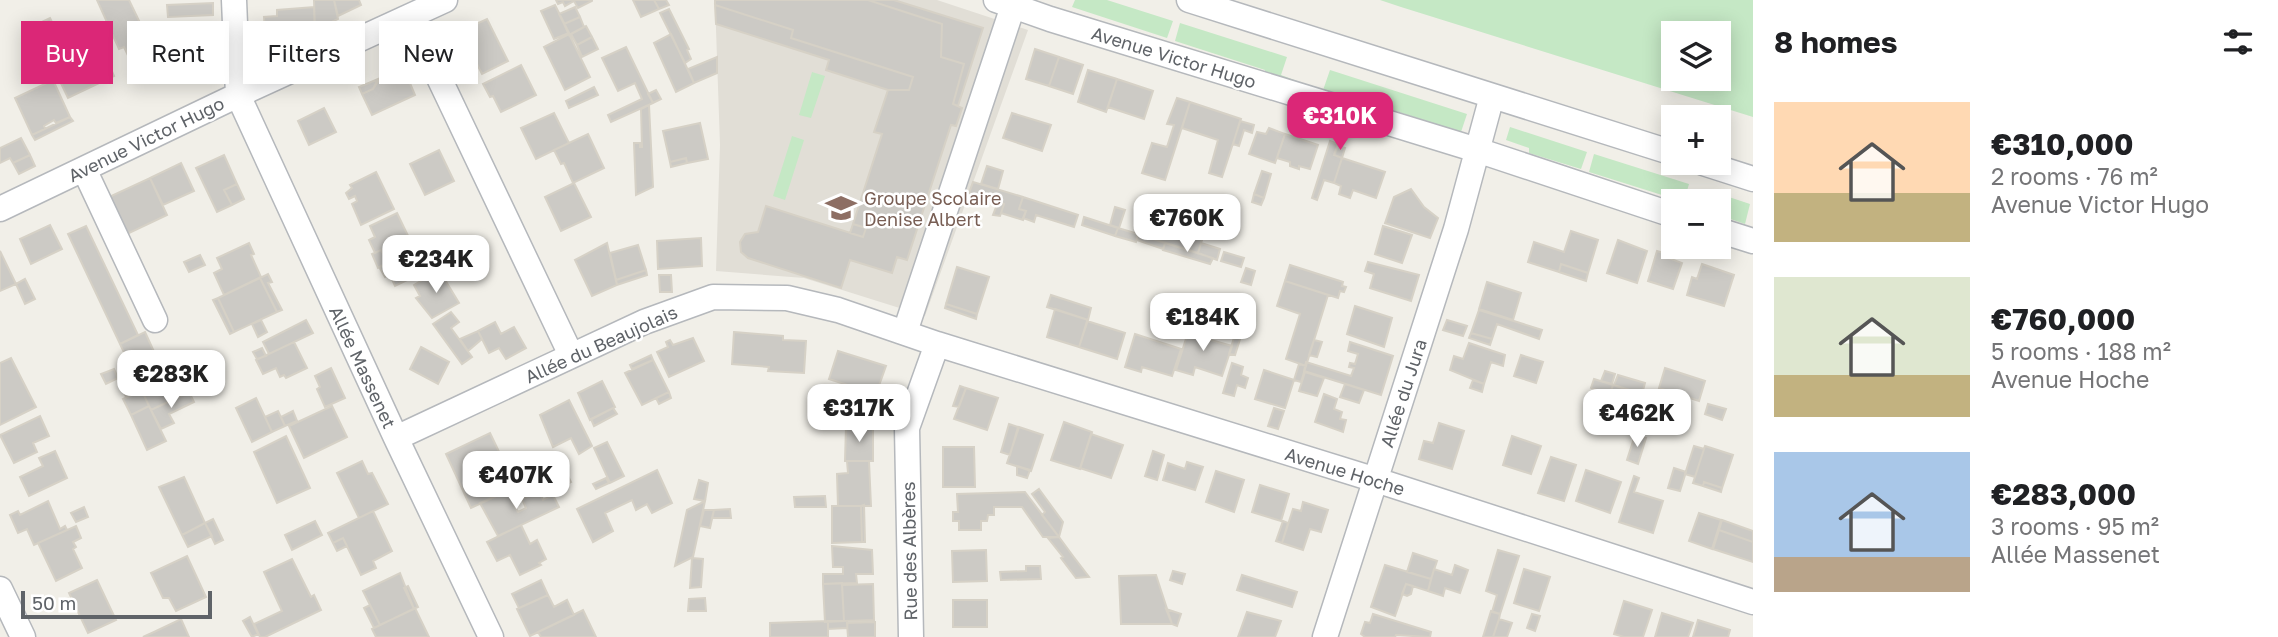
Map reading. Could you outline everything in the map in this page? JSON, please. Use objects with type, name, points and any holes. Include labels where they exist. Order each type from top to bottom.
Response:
[{"type":"street","points":[[234,0],[238,95]]},
{"type":"street","name":"Avenue Victor Hugo","points":[[0,209],[445,0]]},
{"type":"street","points":[[1189,0],[1661,149]]},
{"type":"street","points":[[905,332],[1004,3]]},
{"type":"street","name":"Avenue Victor Hugo","points":[[1004,3],[1053,10],[1661,211]]},
{"type":"street","points":[[410,17],[571,355]]},
{"type":"street","name":"Allée Massenet","points":[[238,95],[491,637]]},
{"type":"street","name":"Allée du Jura","points":[[1325,637],[1456,229],[1492,96]]},
{"type":"street","points":[[84,169],[155,320]]},
{"type":"street","points":[[1731,171],[1753,178]]},
{"type":"street","points":[[1731,234],[1753,241]]},
{"type":"street","name":"Allée du Beaujolais","points":[[396,438],[644,322],[713,298],[787,298],[838,310],[937,344]]},
{"type":"street","name":"Avenue Hoche","points":[[937,344],[1376,480],[1753,602]]},
{"type":"street","name":"Rue des Albères","points":[[911,637],[907,428],[937,344]]},
{"type":"street","points":[[0,589],[23,637]]},
{"type":"shaded area","name":"Groupe Scolaire Denise Albert","points":[[715,0],[937,0],[1028,30],[925,316],[804,278],[716,271],[720,145]]},
{"type":"green space","points":[[1075,0],[1107,0],[1173,21],[1167,38],[1072,7]]},
{"type":"green space","points":[[1380,0],[1753,0],[1753,117],[1731,110],[1731,105],[1715,105],[1670,91],[1731,91],[1731,21],[1661,21],[1661,88]]},
{"type":"green space","points":[[1180,23],[1287,57],[1281,75],[1297,81],[1295,87],[1263,78],[1265,70],[1175,41]]},
{"type":"green space","points":[[1330,70],[1467,114],[1461,132],[1349,96],[1344,104],[1321,96]]},
{"type":"green space","points":[[812,72],[825,76],[811,118],[799,115]]},
{"type":"green space","points":[[1510,127],[1587,152],[1581,169],[1529,153],[1529,148],[1506,140]]},
{"type":"green space","points":[[792,136],[804,140],[785,200],[773,196]]},
{"type":"green space","points":[[1594,154],[1689,184],[1688,189],[1661,189],[1661,195],[1589,172]]},
{"type":"green space","points":[[1731,198],[1750,204],[1745,224],[1731,219]]},
{"type":"building","points":[[97,0],[129,0],[139,21],[127,21],[127,53],[124,47],[119,49],[113,36],[113,21],[106,21]]},
{"type":"building","points":[[314,0],[334,0],[338,19],[315,21]]},
{"type":"building","points":[[334,0],[359,0],[361,5],[338,16]]},
{"type":"building","points":[[556,0],[592,1],[578,8],[574,1],[565,6],[563,2],[558,4]]},
{"type":"building","points":[[633,0],[654,0],[659,9],[641,17]]},
{"type":"building","points":[[654,0],[666,0],[669,5],[659,9]]},
{"type":"building","points":[[715,0],[868,0],[942,24],[941,57],[964,64],[953,104],[962,108],[956,126],[951,125],[907,260],[897,257],[892,273],[850,260],[841,288],[748,258],[741,252],[740,242],[745,234],[758,232],[766,206],[863,237],[866,228],[853,224],[882,134],[874,132],[888,90],[909,90],[913,77],[791,38],[793,30],[715,5]]},
{"type":"building","points":[[868,0],[894,0],[983,28],[958,106],[953,104],[964,64],[941,57],[942,24]]},
{"type":"building","points":[[213,3],[213,15],[168,17],[167,5]]},
{"type":"building","points":[[555,5],[569,33],[554,39],[541,11]]},
{"type":"building","points":[[715,5],[793,30],[791,38],[913,77],[909,90],[888,90],[826,70],[829,60],[716,24]]},
{"type":"building","points":[[314,7],[314,21],[264,21],[264,17],[277,16],[277,10]]},
{"type":"building","points":[[575,7],[580,17],[564,24],[559,14]]},
{"type":"building","points":[[669,9],[689,49],[687,50],[691,59],[685,63],[660,13]]},
{"type":"building","points":[[580,17],[584,27],[569,35],[564,24]]},
{"type":"building","points":[[487,19],[508,61],[482,74],[478,66],[478,23]]},
{"type":"building","points":[[586,26],[592,37],[577,45],[571,34]]},
{"type":"building","points":[[569,34],[590,77],[565,90],[544,47]]},
{"type":"building","points":[[671,34],[694,83],[676,92],[654,43]]},
{"type":"building","points":[[592,37],[598,49],[582,57],[577,45]]},
{"type":"building","points":[[626,47],[653,103],[611,122],[608,115],[642,99],[635,83],[618,91],[602,58]]},
{"type":"building","points":[[1035,49],[1059,57],[1049,86],[1026,79]]},
{"type":"building","points":[[717,57],[717,73],[694,83],[688,69]]},
{"type":"building","points":[[1059,57],[1083,65],[1073,94],[1049,86]]},
{"type":"building","points":[[521,65],[536,95],[501,112],[483,84]]},
{"type":"building","points":[[1088,70],[1117,79],[1106,112],[1078,102]]},
{"type":"building","points":[[378,79],[373,89],[362,94],[359,87]]},
{"type":"building","points":[[1117,79],[1153,91],[1144,119],[1108,107]]},
{"type":"building","points":[[379,80],[379,84],[410,84],[415,95],[372,115],[362,94],[373,89]]},
{"type":"building","points":[[45,84],[55,84],[70,117],[56,123],[54,120],[44,126],[45,129],[32,135],[15,98]]},
{"type":"building","points":[[61,84],[97,84],[68,98]]},
{"type":"building","points":[[594,87],[598,95],[569,108],[566,101]]},
{"type":"building","points":[[656,90],[661,99],[653,103],[648,94]]},
{"type":"building","points":[[1177,98],[1190,102],[1165,180],[1142,173],[1152,143],[1167,147],[1174,125],[1167,124]]},
{"type":"building","points":[[1190,102],[1241,119],[1222,177],[1209,173],[1218,140],[1182,128]]},
{"type":"building","points":[[649,105],[653,187],[636,195],[634,143],[640,143],[642,147],[641,109]]},
{"type":"building","points":[[324,108],[336,132],[309,145],[298,121]]},
{"type":"building","points":[[554,113],[569,143],[536,159],[521,128]]},
{"type":"building","points":[[1012,113],[1051,125],[1042,151],[1003,138]]},
{"type":"building","points":[[70,117],[73,121],[35,140],[32,135]]},
{"type":"building","points":[[1240,121],[1254,125],[1252,133],[1244,130],[1239,146],[1233,144]]},
{"type":"building","points":[[700,123],[708,159],[687,163],[686,158],[670,162],[663,131]]},
{"type":"building","points":[[1269,128],[1285,134],[1275,163],[1249,154],[1257,132],[1266,134]]},
{"type":"building","points":[[588,134],[604,168],[573,183],[564,163],[561,164],[554,150]]},
{"type":"building","points":[[1285,134],[1318,145],[1310,169],[1290,166],[1290,162],[1277,158]]},
{"type":"building","points":[[21,138],[30,155],[13,163],[10,158],[0,163],[0,148]]},
{"type":"building","points":[[1330,141],[1338,144],[1334,155],[1342,158],[1334,183],[1324,180],[1317,200],[1312,198]]},
{"type":"building","points":[[1338,146],[1345,148],[1342,158],[1334,155]]},
{"type":"building","points":[[439,150],[454,181],[425,195],[410,164]]},
{"type":"building","points":[[30,155],[35,166],[19,174],[13,163]]},
{"type":"building","points":[[224,155],[237,184],[224,190],[232,205],[217,212],[196,168]]},
{"type":"building","points":[[686,158],[687,163],[671,167],[670,162]]},
{"type":"building","points":[[1342,158],[1385,172],[1376,198],[1353,190],[1350,198],[1339,194],[1341,186],[1334,183]]},
{"type":"building","points":[[181,163],[194,191],[163,205],[150,178]]},
{"type":"building","points":[[987,166],[1003,171],[998,189],[981,184]]},
{"type":"building","points":[[1262,171],[1271,174],[1264,198],[1254,194]]},
{"type":"building","points":[[376,172],[394,209],[361,225],[352,204],[357,201],[355,196],[349,199],[346,193],[352,188],[350,185]]},
{"type":"building","points":[[150,178],[167,215],[125,235],[107,198]]},
{"type":"building","points":[[973,182],[1023,197],[1019,209],[1026,211],[1023,220],[1001,213],[1004,204],[969,193]]},
{"type":"building","points":[[574,183],[591,217],[561,231],[545,197]]},
{"type":"building","points":[[237,184],[244,199],[232,205],[224,190]]},
{"type":"building","points":[[1411,189],[1424,207],[1438,218],[1430,238],[1385,223],[1394,197]]},
{"type":"building","points":[[1254,194],[1264,198],[1261,205],[1252,202]]},
{"type":"building","points":[[1023,197],[1078,215],[1074,227],[1036,215],[1034,222],[1023,218],[1026,211],[1019,209]]},
{"type":"building","points":[[998,202],[1004,204],[1000,216],[993,215]]},
{"type":"building","points":[[1115,207],[1125,210],[1119,228],[1110,225]]},
{"type":"building","points":[[1156,211],[1206,227],[1198,253],[1147,237]]},
{"type":"building","points":[[397,213],[411,242],[419,238],[423,246],[439,238],[444,249],[393,273],[381,250],[375,253],[369,240],[375,237],[370,226]]},
{"type":"building","points":[[1084,217],[1118,228],[1115,236],[1082,225]]},
{"type":"building","points":[[853,224],[866,228],[863,237],[850,233]]},
{"type":"building","points":[[50,225],[62,249],[31,264],[20,239]]},
{"type":"building","points":[[86,226],[138,335],[120,344],[68,234]]},
{"type":"building","points":[[1383,226],[1412,235],[1402,263],[1375,254]]},
{"type":"building","points":[[1118,228],[1138,234],[1136,242],[1115,236]]},
{"type":"building","points":[[1571,231],[1598,240],[1588,273],[1561,264],[1559,272],[1528,262],[1534,242],[1564,252]]},
{"type":"building","points":[[1138,234],[1165,243],[1163,249],[1137,240]]},
{"type":"building","points":[[701,238],[702,266],[658,269],[657,241]]},
{"type":"building","points":[[1618,240],[1647,251],[1637,283],[1607,273]]},
{"type":"building","points":[[249,243],[254,254],[251,255],[261,277],[224,295],[214,273],[222,269],[217,258]]},
{"type":"building","points":[[607,243],[617,285],[592,296],[575,260]]},
{"type":"building","points":[[1165,243],[1213,258],[1210,264],[1163,250]]},
{"type":"building","points":[[1201,243],[1220,249],[1217,260],[1198,253]]},
{"type":"building","points":[[638,245],[646,270],[616,280],[610,253]]},
{"type":"building","points":[[381,250],[388,263],[378,268],[372,254]]},
{"type":"building","points":[[0,251],[16,284],[0,291]]},
{"type":"building","points":[[1657,251],[1661,252],[1661,259],[1682,263],[1673,289],[1648,281]]},
{"type":"building","points":[[1224,252],[1244,258],[1241,267],[1221,261]]},
{"type":"building","points":[[200,255],[205,265],[189,272],[184,262]]},
{"type":"building","points":[[426,258],[432,268],[395,286],[390,275]]},
{"type":"building","points":[[1368,262],[1419,275],[1411,301],[1370,288],[1374,274],[1365,271]]},
{"type":"building","points":[[388,263],[393,273],[385,277],[379,267]]},
{"type":"building","points":[[1561,264],[1588,273],[1586,281],[1559,272]]},
{"type":"building","points":[[1702,264],[1734,275],[1724,306],[1687,295],[1692,277],[1697,279]]},
{"type":"building","points":[[1290,265],[1343,282],[1342,286],[1346,287],[1344,292],[1340,291],[1338,298],[1285,281]]},
{"type":"building","points":[[957,267],[989,277],[977,314],[946,304]]},
{"type":"building","points":[[1246,268],[1255,271],[1251,285],[1241,282]]},
{"type":"building","points":[[439,270],[459,303],[432,318],[416,298],[420,296],[414,285]]},
{"type":"building","points":[[646,270],[647,275],[617,285],[616,280]]},
{"type":"building","points":[[268,274],[272,282],[268,283],[282,310],[277,312],[260,278]]},
{"type":"building","points":[[659,275],[671,275],[672,292],[660,292]]},
{"type":"building","points":[[260,278],[277,312],[234,332],[218,298]]},
{"type":"building","points":[[25,279],[35,299],[25,304],[16,284]]},
{"type":"building","points":[[1285,281],[1328,295],[1306,366],[1286,359],[1300,314],[1277,306]]},
{"type":"building","points":[[1487,282],[1521,293],[1513,320],[1479,309]]},
{"type":"building","points":[[1051,295],[1091,308],[1088,320],[1047,307]]},
{"type":"building","points":[[218,298],[234,332],[230,334],[213,300]]},
{"type":"building","points":[[946,304],[977,314],[976,319],[945,308]]},
{"type":"building","points":[[1355,306],[1392,318],[1384,347],[1347,334]]},
{"type":"building","points":[[1055,309],[1088,320],[1079,347],[1047,337]]},
{"type":"building","points":[[1479,310],[1542,330],[1539,339],[1497,324],[1492,339],[1471,333]]},
{"type":"building","points":[[451,312],[459,322],[451,328],[472,357],[462,364],[433,324]]},
{"type":"building","points":[[261,320],[267,332],[258,337],[252,324]]},
{"type":"building","points":[[306,320],[313,333],[269,354],[263,342]]},
{"type":"building","points":[[1447,320],[1467,326],[1463,336],[1443,330]]},
{"type":"building","points":[[1087,321],[1125,333],[1117,359],[1079,347]]},
{"type":"building","points":[[495,322],[501,334],[514,327],[526,348],[506,359],[499,348],[489,353],[478,331]]},
{"type":"building","points":[[1191,323],[1207,328],[1204,338],[1232,346],[1222,376],[1195,367],[1193,375],[1176,370]]},
{"type":"building","points":[[478,331],[482,339],[468,351],[460,339]]},
{"type":"building","points":[[1236,331],[1242,333],[1235,355],[1229,354]]},
{"type":"building","points":[[145,332],[161,367],[136,378],[120,344]]},
{"type":"building","points":[[734,332],[783,336],[783,340],[806,341],[804,373],[768,371],[769,367],[732,364]]},
{"type":"building","points":[[1471,333],[1492,339],[1490,345],[1469,338]]},
{"type":"building","points":[[1135,334],[1181,349],[1172,376],[1142,367],[1141,372],[1125,367]]},
{"type":"building","points":[[693,338],[704,361],[669,377],[657,352],[668,347],[666,342],[670,340],[673,345]]},
{"type":"building","points":[[1314,340],[1322,342],[1317,357],[1309,355]]},
{"type":"building","points":[[294,342],[307,368],[286,378],[284,375],[280,377],[276,368],[263,374],[256,360]]},
{"type":"building","points":[[1350,342],[1393,356],[1381,395],[1304,371],[1306,362],[1351,376],[1354,368],[1349,367],[1350,363],[1355,364],[1358,354],[1348,351]]},
{"type":"building","points":[[1469,343],[1505,355],[1503,366],[1491,362],[1484,384],[1450,370],[1454,356],[1463,359]]},
{"type":"building","points":[[421,347],[449,362],[438,384],[410,369]]},
{"type":"building","points":[[262,348],[266,356],[257,359],[253,352]]},
{"type":"building","points":[[838,351],[886,366],[876,394],[829,379]]},
{"type":"building","points":[[651,355],[653,360],[632,369],[630,365]]},
{"type":"building","points":[[1521,355],[1543,362],[1536,383],[1514,376]]},
{"type":"building","points":[[11,358],[36,407],[0,425],[0,363]]},
{"type":"building","points":[[653,360],[669,392],[642,405],[625,373]]},
{"type":"building","points":[[1232,363],[1243,367],[1241,375],[1248,378],[1245,388],[1237,385],[1234,396],[1223,393]]},
{"type":"building","points":[[1299,364],[1306,366],[1301,382],[1294,380]]},
{"type":"building","points":[[331,368],[345,398],[325,407],[315,376]]},
{"type":"building","points":[[1665,368],[1705,381],[1699,401],[1659,388]]},
{"type":"building","points":[[114,369],[118,378],[106,384],[101,374]]},
{"type":"building","points":[[1264,370],[1294,380],[1285,408],[1255,399]]},
{"type":"building","points":[[133,371],[149,406],[131,415],[123,399],[134,394],[125,375]]},
{"type":"building","points":[[1605,371],[1615,374],[1612,384],[1601,381]]},
{"type":"building","points":[[1305,372],[1324,378],[1317,396],[1299,391]]},
{"type":"building","points":[[148,373],[158,395],[171,388],[176,398],[151,410],[136,378]]},
{"type":"building","points":[[125,375],[134,394],[126,397],[118,379]]},
{"type":"building","points":[[1618,375],[1645,383],[1642,394],[1614,385]]},
{"type":"building","points":[[1594,379],[1613,385],[1610,395],[1591,388]]},
{"type":"building","points":[[1473,380],[1484,384],[1482,392],[1470,388]]},
{"type":"building","points":[[602,381],[615,407],[590,420],[578,393]]},
{"type":"building","points":[[1345,384],[1364,390],[1359,403],[1340,397]]},
{"type":"building","points":[[1613,385],[1622,388],[1620,395],[1610,393]]},
{"type":"building","points":[[960,386],[966,388],[959,407],[953,406]]},
{"type":"building","points":[[966,388],[998,398],[987,430],[954,419]]},
{"type":"building","points":[[189,392],[194,402],[169,414],[174,423],[161,429],[151,410]]},
{"type":"building","points":[[669,392],[671,398],[659,404],[656,398]]},
{"type":"building","points":[[1324,394],[1337,399],[1334,409],[1342,412],[1340,419],[1346,420],[1343,432],[1315,422]]},
{"type":"building","points":[[1645,395],[1658,399],[1656,407],[1642,403]]},
{"type":"building","points":[[256,398],[272,432],[252,442],[236,408]]},
{"type":"building","points":[[569,400],[592,446],[579,454],[571,438],[553,447],[540,415]]},
{"type":"building","points":[[1708,404],[1726,409],[1722,420],[1705,414]]},
{"type":"building","points":[[149,406],[166,441],[147,450],[131,415]]},
{"type":"building","points":[[332,406],[347,437],[304,458],[289,426]]},
{"type":"building","points":[[613,408],[617,414],[594,426],[591,419]]},
{"type":"building","points":[[1274,408],[1284,411],[1278,429],[1268,426]]},
{"type":"building","points":[[278,411],[285,426],[272,432],[265,417]]},
{"type":"building","points":[[293,411],[297,421],[285,426],[281,417]]},
{"type":"building","points":[[40,416],[49,436],[33,443],[37,452],[14,463],[0,435]]},
{"type":"building","points":[[1064,422],[1092,432],[1080,469],[1051,460]]},
{"type":"building","points":[[1439,423],[1464,431],[1452,469],[1419,459],[1424,441],[1433,443]]},
{"type":"building","points":[[1009,424],[1018,427],[1010,455],[1001,452]]},
{"type":"building","points":[[846,426],[873,426],[873,461],[845,461]]},
{"type":"building","points":[[1019,427],[1043,435],[1031,471],[1007,463]]},
{"type":"building","points":[[490,433],[516,487],[471,508],[446,454]]},
{"type":"building","points":[[1091,434],[1123,445],[1111,478],[1080,468]]},
{"type":"building","points":[[1635,435],[1646,438],[1638,464],[1627,460]]},
{"type":"building","points":[[286,436],[310,488],[277,503],[254,452]]},
{"type":"building","points":[[1512,436],[1541,446],[1531,474],[1503,465]]},
{"type":"building","points":[[607,442],[624,476],[610,483],[594,448]]},
{"type":"building","points":[[1694,446],[1704,449],[1695,477],[1685,474]]},
{"type":"building","points":[[1705,446],[1733,455],[1722,488],[1704,482],[1703,486],[1693,483]]},
{"type":"building","points":[[943,447],[974,447],[975,487],[943,487]]},
{"type":"building","points":[[55,451],[67,478],[29,496],[20,477],[43,466],[39,458]]},
{"type":"building","points":[[1153,451],[1164,455],[1157,480],[1145,476]]},
{"type":"building","points":[[1551,457],[1576,465],[1564,501],[1538,493]]},
{"type":"building","points":[[559,458],[571,482],[557,489],[545,465]]},
{"type":"building","points":[[362,461],[368,474],[372,473],[388,504],[359,518],[337,473]]},
{"type":"building","points":[[847,461],[869,461],[871,506],[838,506],[837,474],[848,473]]},
{"type":"building","points":[[1187,462],[1203,467],[1195,490],[1163,480],[1168,463],[1185,469]]},
{"type":"building","points":[[1017,466],[1030,470],[1027,478],[1017,475]]},
{"type":"building","points":[[1674,468],[1686,472],[1680,491],[1668,488]]},
{"type":"building","points":[[657,470],[672,503],[652,513],[647,504],[636,510],[632,500],[605,513],[613,531],[593,542],[577,509]]},
{"type":"building","points":[[1586,470],[1621,482],[1610,513],[1576,501]]},
{"type":"building","points":[[548,471],[557,489],[544,495],[535,477]]},
{"type":"building","points":[[1216,471],[1244,480],[1234,512],[1206,502]]},
{"type":"building","points":[[1634,476],[1639,478],[1634,492],[1663,501],[1653,533],[1619,522]]},
{"type":"building","points":[[184,477],[205,523],[182,535],[159,487]]},
{"type":"building","points":[[606,478],[609,483],[596,489],[593,484]]},
{"type":"building","points":[[699,480],[708,483],[705,501],[694,499]]},
{"type":"building","points":[[1704,482],[1722,488],[1721,492],[1703,486]]},
{"type":"building","points":[[1260,485],[1289,494],[1281,521],[1252,512]]},
{"type":"building","points":[[1039,489],[1063,522],[1059,537],[1042,515],[1045,512],[1032,494]]},
{"type":"building","points":[[507,491],[518,512],[526,508],[522,499],[539,491],[543,500],[553,495],[559,507],[498,536],[480,503]]},
{"type":"building","points":[[1025,492],[1059,537],[1043,537],[1022,507],[994,507],[994,515],[988,515],[987,521],[981,521],[981,530],[959,530],[959,521],[953,521],[953,512],[958,512],[957,494]]},
{"type":"building","points":[[825,496],[826,507],[795,507],[794,497]]},
{"type":"building","points":[[48,501],[60,529],[65,526],[67,530],[34,545],[27,529],[18,533],[10,515],[18,511],[20,515]]},
{"type":"building","points":[[705,501],[693,557],[675,566],[687,510]]},
{"type":"building","points":[[1303,502],[1328,510],[1321,532],[1310,529],[1303,550],[1282,543],[1293,509],[1301,511]]},
{"type":"building","points":[[864,505],[865,542],[862,542],[861,506]]},
{"type":"building","points":[[832,506],[861,506],[862,542],[832,543]]},
{"type":"building","points":[[84,507],[88,517],[76,522],[71,513]]},
{"type":"building","points":[[730,509],[731,518],[712,518],[714,510]]},
{"type":"building","points":[[704,510],[714,510],[710,528],[700,526]]},
{"type":"building","points":[[373,511],[392,551],[373,561],[376,568],[361,575],[343,538],[333,543],[328,533]]},
{"type":"building","points":[[1699,513],[1721,520],[1712,549],[1689,541]]},
{"type":"building","points":[[213,519],[223,540],[215,544],[205,523]]},
{"type":"building","points":[[1722,520],[1753,531],[1753,542],[1719,530]]},
{"type":"building","points":[[315,521],[322,535],[292,550],[285,535]]},
{"type":"building","points":[[1283,521],[1288,523],[1282,543],[1276,541]]},
{"type":"building","points":[[205,523],[212,536],[188,547],[182,535]]},
{"type":"building","points":[[521,525],[530,544],[537,540],[546,559],[539,563],[541,565],[520,575],[510,555],[497,561],[487,542]]},
{"type":"building","points":[[76,526],[81,538],[73,542],[76,547],[73,549],[82,568],[56,581],[38,543]]},
{"type":"building","points":[[1719,530],[1753,542],[1753,562],[1713,549]]},
{"type":"building","points":[[1059,537],[1089,577],[1076,578],[1048,538]]},
{"type":"building","points":[[343,538],[347,546],[337,551],[333,543]]},
{"type":"building","points":[[832,546],[872,550],[873,574],[856,574],[857,583],[823,584],[823,574],[843,574],[843,567],[833,567]]},
{"type":"building","points":[[986,550],[987,581],[953,582],[952,551]]},
{"type":"building","points":[[1498,550],[1519,556],[1500,614],[1492,612],[1497,595],[1486,591]]},
{"type":"building","points":[[1413,553],[1437,561],[1431,579],[1407,572]]},
{"type":"building","points":[[187,556],[206,597],[176,611],[169,598],[163,598],[151,573]]},
{"type":"building","points":[[692,558],[703,559],[701,587],[690,588]]},
{"type":"building","points":[[292,559],[311,597],[314,595],[321,610],[260,637],[254,624],[282,611],[264,572]]},
{"type":"building","points":[[1385,565],[1431,579],[1428,591],[1406,584],[1395,616],[1371,607]]},
{"type":"building","points":[[1455,565],[1468,570],[1460,593],[1445,588],[1443,596],[1428,591],[1434,569],[1452,575]]},
{"type":"building","points":[[1026,566],[1040,566],[1041,579],[1001,580],[1000,572],[1026,571]]},
{"type":"building","points":[[1524,569],[1550,577],[1539,611],[1514,603]]},
{"type":"building","points":[[1173,571],[1185,574],[1182,584],[1170,580]]},
{"type":"building","points":[[400,573],[414,609],[380,625],[363,591]]},
{"type":"building","points":[[1156,575],[1172,624],[1121,624],[1119,576]]},
{"type":"building","points":[[1242,575],[1297,592],[1292,607],[1237,590]]},
{"type":"building","points":[[97,580],[116,620],[88,633],[69,593]]},
{"type":"building","points":[[541,580],[548,595],[519,608],[512,594]]},
{"type":"building","points":[[842,583],[844,621],[825,622],[823,584]]},
{"type":"building","points":[[873,584],[874,620],[844,621],[842,585]]},
{"type":"building","points":[[1406,584],[1413,586],[1411,594],[1407,596],[1402,594]]},
{"type":"building","points":[[408,586],[418,607],[414,609],[404,588]]},
{"type":"building","points":[[548,595],[554,607],[567,600],[574,615],[530,636],[517,609]]},
{"type":"building","points":[[705,598],[706,611],[688,611],[689,599]]},
{"type":"building","points":[[953,600],[987,600],[987,627],[953,627]]},
{"type":"building","points":[[1624,601],[1652,610],[1643,637],[1614,634]]},
{"type":"building","points":[[370,605],[380,625],[374,628],[364,608]]},
{"type":"building","points":[[415,608],[429,637],[376,637],[372,629]]},
{"type":"building","points":[[1166,609],[1181,614],[1177,626],[1172,624]]},
{"type":"building","points":[[583,610],[596,637],[541,637],[538,632]]},
{"type":"building","points":[[1491,611],[1500,614],[1499,619],[1493,637],[1483,637]]},
{"type":"building","points":[[1247,612],[1281,621],[1275,637],[1238,637]]},
{"type":"building","points":[[1662,613],[1693,623],[1688,637],[1655,637]]},
{"type":"building","points":[[1373,614],[1431,632],[1430,637],[1365,637],[1361,634],[1365,622],[1370,623]]},
{"type":"building","points":[[1532,614],[1540,616],[1535,631],[1527,628]]},
{"type":"building","points":[[250,617],[258,634],[252,637],[243,621]]},
{"type":"building","points":[[181,619],[189,637],[143,637],[154,632]]},
{"type":"building","points":[[1499,619],[1512,623],[1507,637],[1493,637]]},
{"type":"building","points":[[1698,620],[1730,630],[1728,637],[1693,637]]},
{"type":"building","points":[[828,621],[828,637],[770,637],[770,623]]},
{"type":"building","points":[[828,621],[848,621],[847,628],[828,629]]},
{"type":"building","points":[[875,622],[875,637],[848,637],[847,623]]},
{"type":"place","name":"Groupe Scolaire Denise Albert","points":[[841,208]]}]
